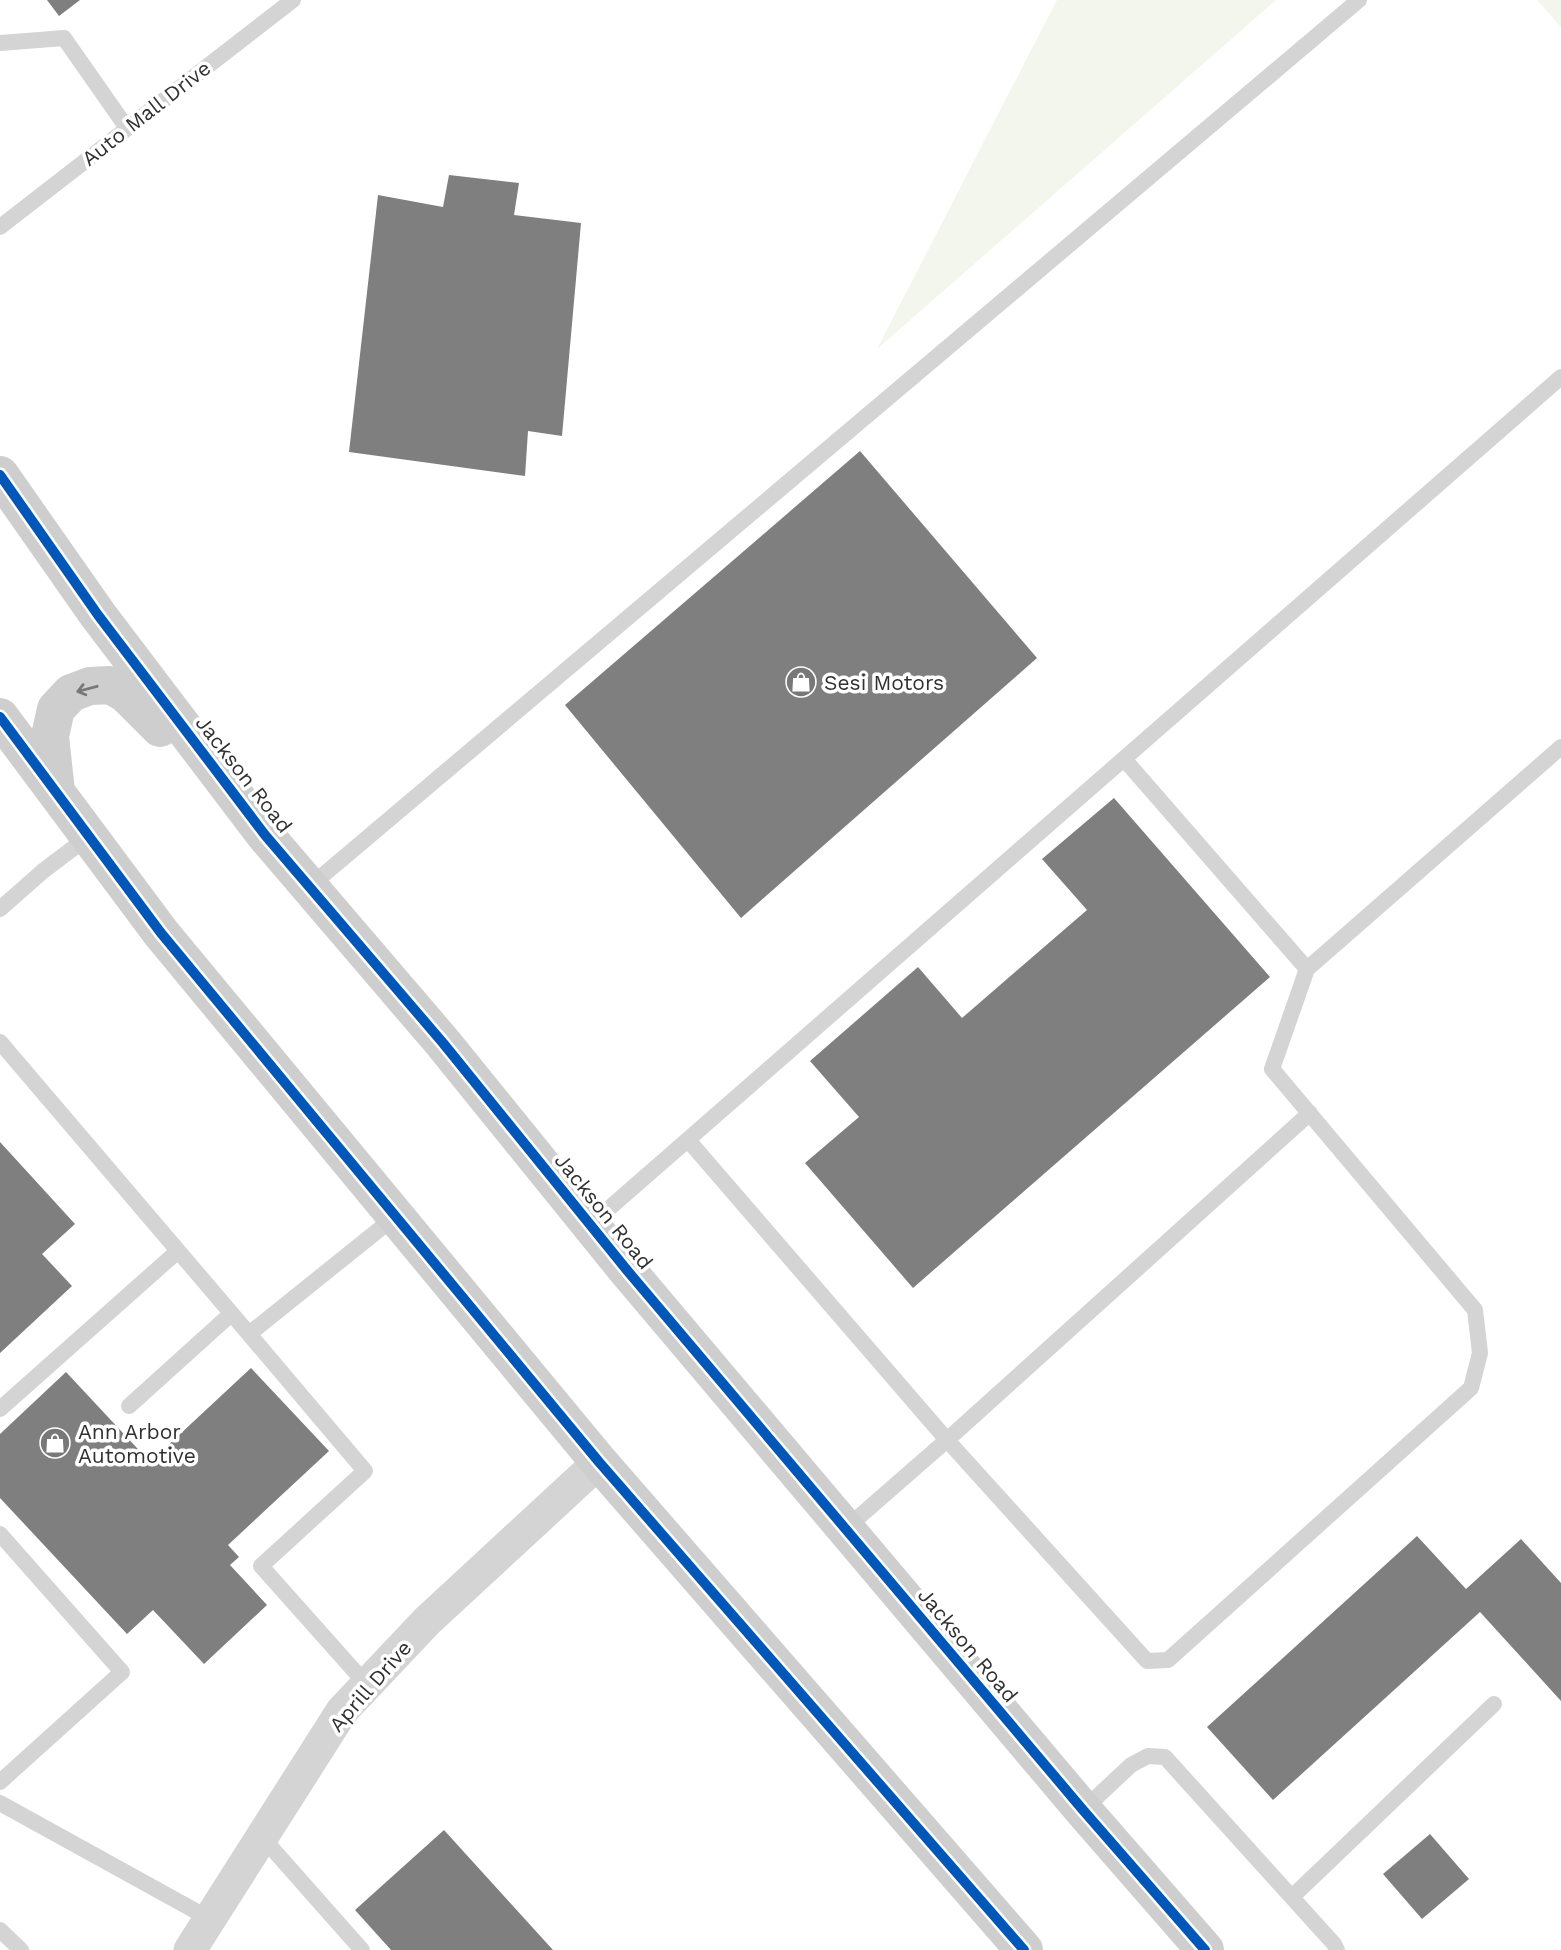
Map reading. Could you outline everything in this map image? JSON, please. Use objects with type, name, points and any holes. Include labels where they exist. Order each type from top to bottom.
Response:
[{"type":"main road","name":"Jackson Road","points":[[0,475],[98,615],[265,835],[443,1043],[590,1225],[845,1529],[1205,1950]]},
{"type":"main road","points":[[56,794],[50,736],[57,709],[71,693],[90,686],[110,685],[126,694],[265,835]]},
{"type":"main road","points":[[0,717],[161,933],[599,1462],[1024,1950]]},
{"type":"street","name":"Aprill Drive","points":[[190,1950],[342,1712],[427,1621],[599,1462]]},
{"type":"lane","name":"Auto Mall Drive","points":[[0,227],[293,0]]},
{"type":"lane","points":[[309,887],[1359,0]]},
{"type":"lane","points":[[0,43],[65,38],[127,128]]},
{"type":"lane","points":[[590,1225],[1561,377]]},
{"type":"lane","points":[[688,1140],[947,1440],[1147,1661],[1168,1660],[1471,1388],[1480,1353],[1475,1310],[1272,1069],[1307,969],[1561,747]]},
{"type":"lane","points":[[1124,759],[1307,969]]},
{"type":"lane","points":[[0,909],[88,837]]},
{"type":"lane","points":[[0,1042],[365,1471],[261,1566],[367,1685]]},
{"type":"lane","points":[[845,1529],[1310,1113]]},
{"type":"lane","points":[[249,1334],[396,1216]]},
{"type":"lane","points":[[0,1409],[178,1251]]},
{"type":"lane","points":[[129,1406],[232,1314]]},
{"type":"lane","points":[[0,1534],[122,1672],[0,1782]]},
{"type":"lane","points":[[1293,1896],[1494,1704]]},
{"type":"lane","points":[[1083,1810],[1131,1765],[1148,1756],[1165,1757],[1293,1896],[1337,1950]]},
{"type":"lane","points":[[0,1803],[209,1919]]},
{"type":"lane","points":[[262,1837],[362,1950]]},
{"type":"lane","points":[[1,1934],[21,1950]]},
{"type":"shaded area","points":[[1057,0],[1276,0],[877,349]]},
{"type":"shaded area","points":[[1537,0],[1561,0],[1561,27]]},
{"type":"building","points":[[47,0],[80,0],[59,16]]},
{"type":"building","points":[[449,175],[519,183],[514,215],[581,223],[562,436],[528,431],[525,476],[349,452],[378,195],[443,207]]},
{"type":"building","name":"Sesi Motors","points":[[860,451],[1037,658],[741,918],[565,705]]},
{"type":"building","points":[[1114,798],[1270,977],[913,1288],[805,1163],[859,1117],[810,1061],[918,967],[962,1018],[1087,910],[1042,859]]},
{"type":"building","points":[[0,1142],[75,1224],[42,1254],[72,1286],[0,1353]]},
{"type":"building","points":[[251,1368],[329,1451],[228,1545],[239,1557],[230,1565],[267,1605],[204,1664],[153,1610],[127,1634],[0,1498],[0,1434],[66,1372],[150,1462]]},
{"type":"building","points":[[1417,1536],[1466,1589],[1521,1539],[1561,1583],[1561,1701],[1480,1612],[1273,1800],[1207,1727]]},
{"type":"building","points":[[444,1830],[553,1950],[391,1950],[355,1910]]},
{"type":"building","points":[[1430,1834],[1469,1879],[1422,1919],[1383,1874]]},
{"type":"cycle path","points":[[0,475],[98,615],[265,835],[443,1043],[626,1269],[1083,1810],[1205,1950]]},
{"type":"cycle path","points":[[0,717],[161,933],[599,1462],[1024,1950]]},
{"type":"place","name":"Sesi Motors","points":[[801,682]]},
{"type":"place","name":"Ann Arbor Automotive","points":[[55,1443]]}]
